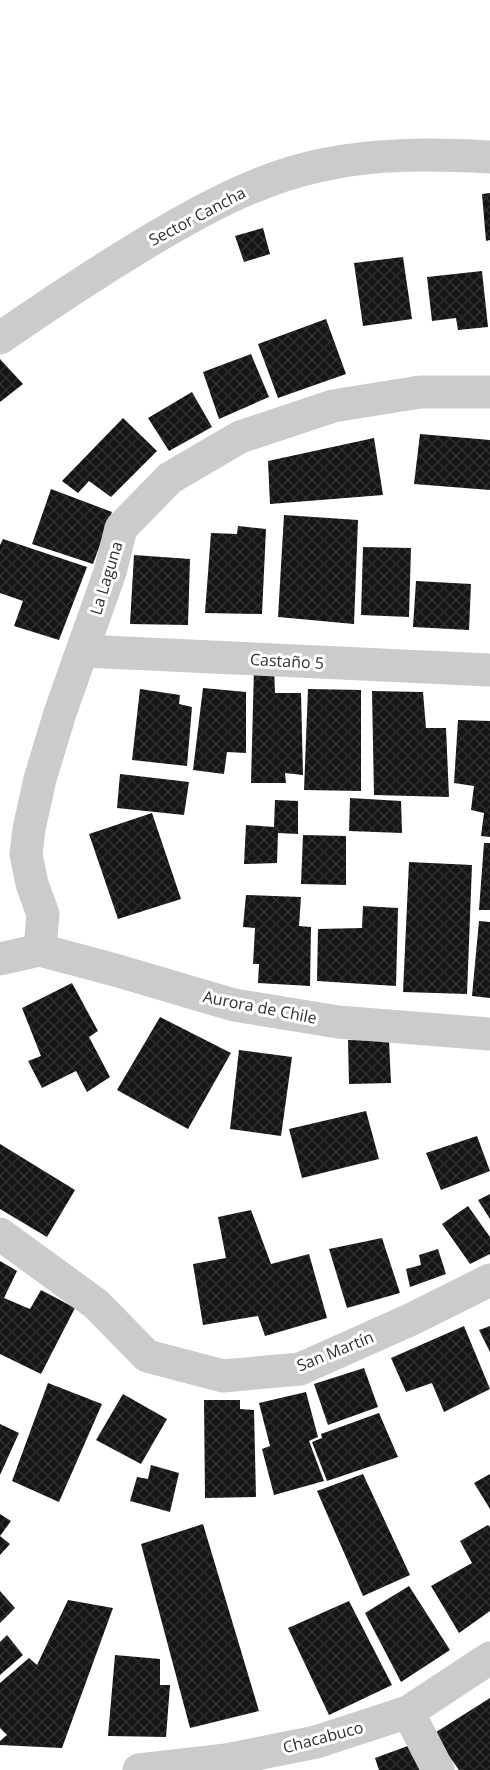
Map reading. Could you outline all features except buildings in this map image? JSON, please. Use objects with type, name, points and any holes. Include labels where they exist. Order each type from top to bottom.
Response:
[{"type":"street","name":"Sector Cancha","points":[[0,338],[119,259],[199,211],[249,187],[322,165],[393,156],[490,157]]},
{"type":"street","name":"La Laguna","points":[[40,950],[43,914],[32,884],[26,854],[29,829],[40,779],[60,713],[110,573],[121,528],[170,478],[240,437],[333,406],[420,392],[490,392]]},
{"type":"street","name":"Castaño 5","points":[[83,651],[490,670]]},
{"type":"street","name":"Aurora de Chile","points":[[0,959],[40,950],[234,1005],[338,1022],[490,1034]]},
{"type":"street","name":"San Martín","points":[[0,1234],[96,1304],[147,1356],[223,1376],[300,1369],[412,1319],[490,1280]]},
{"type":"street","name":"Chacabuco","points":[[139,1770],[226,1760],[316,1742],[408,1713],[490,1658]]},
{"type":"street","points":[[408,1713],[438,1770]]}]
